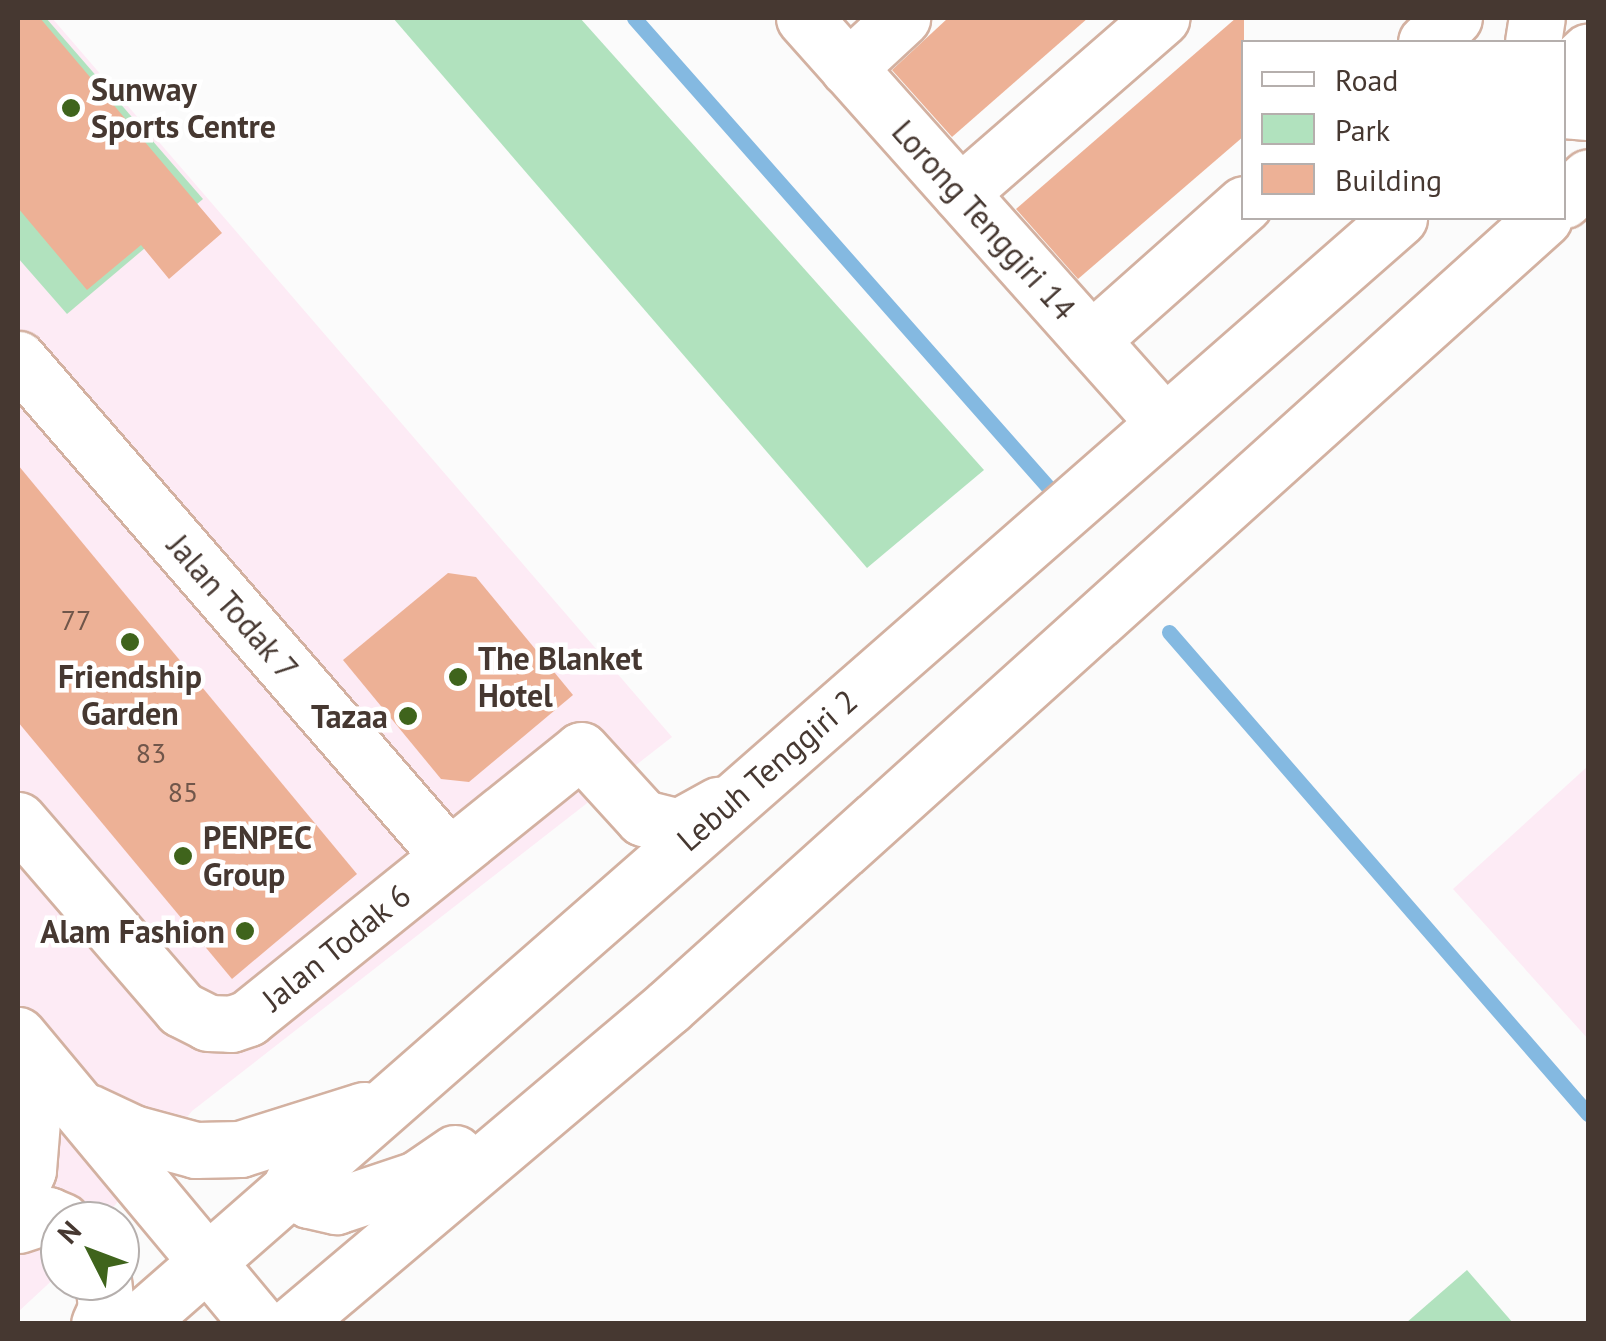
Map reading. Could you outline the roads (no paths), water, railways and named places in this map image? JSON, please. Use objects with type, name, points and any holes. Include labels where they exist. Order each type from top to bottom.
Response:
[{"type":"street","name":"Lorong Tenggiri 14","points":[[804,18],[1164,422]]},
{"type":"street","points":[[848,68],[902,18]]},
{"type":"street","points":[[960,193],[1161,18]]},
{"type":"street","points":[[1428,40],[1454,18]]},
{"type":"street","points":[[1566,72],[1588,52]]},
{"type":"street","points":[[1091,340],[1241,207]]},
{"type":"street","name":"Lebuh Tenggiri 2","points":[[136,1324],[292,1183],[1397,220]]},
{"type":"street","points":[[293,1324],[668,1007],[1544,220]]},
{"type":"street","name":"Jalan Todak 7","points":[[18,358],[448,856]]},
{"type":"street","name":"Jalan Todak 6","points":[[18,820],[180,1010],[208,1023],[248,1018],[581,750],[643,818],[678,827],[740,794]]},
{"type":"street","points":[[292,1183],[308,1200],[336,1206],[416,1179],[668,1007]]},
{"type":"street","points":[[18,1035],[259,1324]]},
{"type":"street","points":[[18,1074],[32,1121],[28,1170],[18,1193]]},
{"type":"street","points":[[79,1107],[132,1133],[196,1150],[240,1150],[386,1103]]},
{"type":"waterway","points":[[634,18],[1049,488]]},
{"type":"waterway","points":[[1169,632],[1588,1114]]},
{"type":"place","name":"Sunway Sports Centre","points":[[71,108]]},
{"type":"place","name":"Friendship Garden","points":[[130,642]]},
{"type":"place","name":"The Blanket Hotel","points":[[458,677]]},
{"type":"place","name":"Tazaa","points":[[408,716]]},
{"type":"place","name":"PENPEC Group","points":[[183,856]]},
{"type":"place","name":"Alam Fashion","points":[[245,931]]}]
